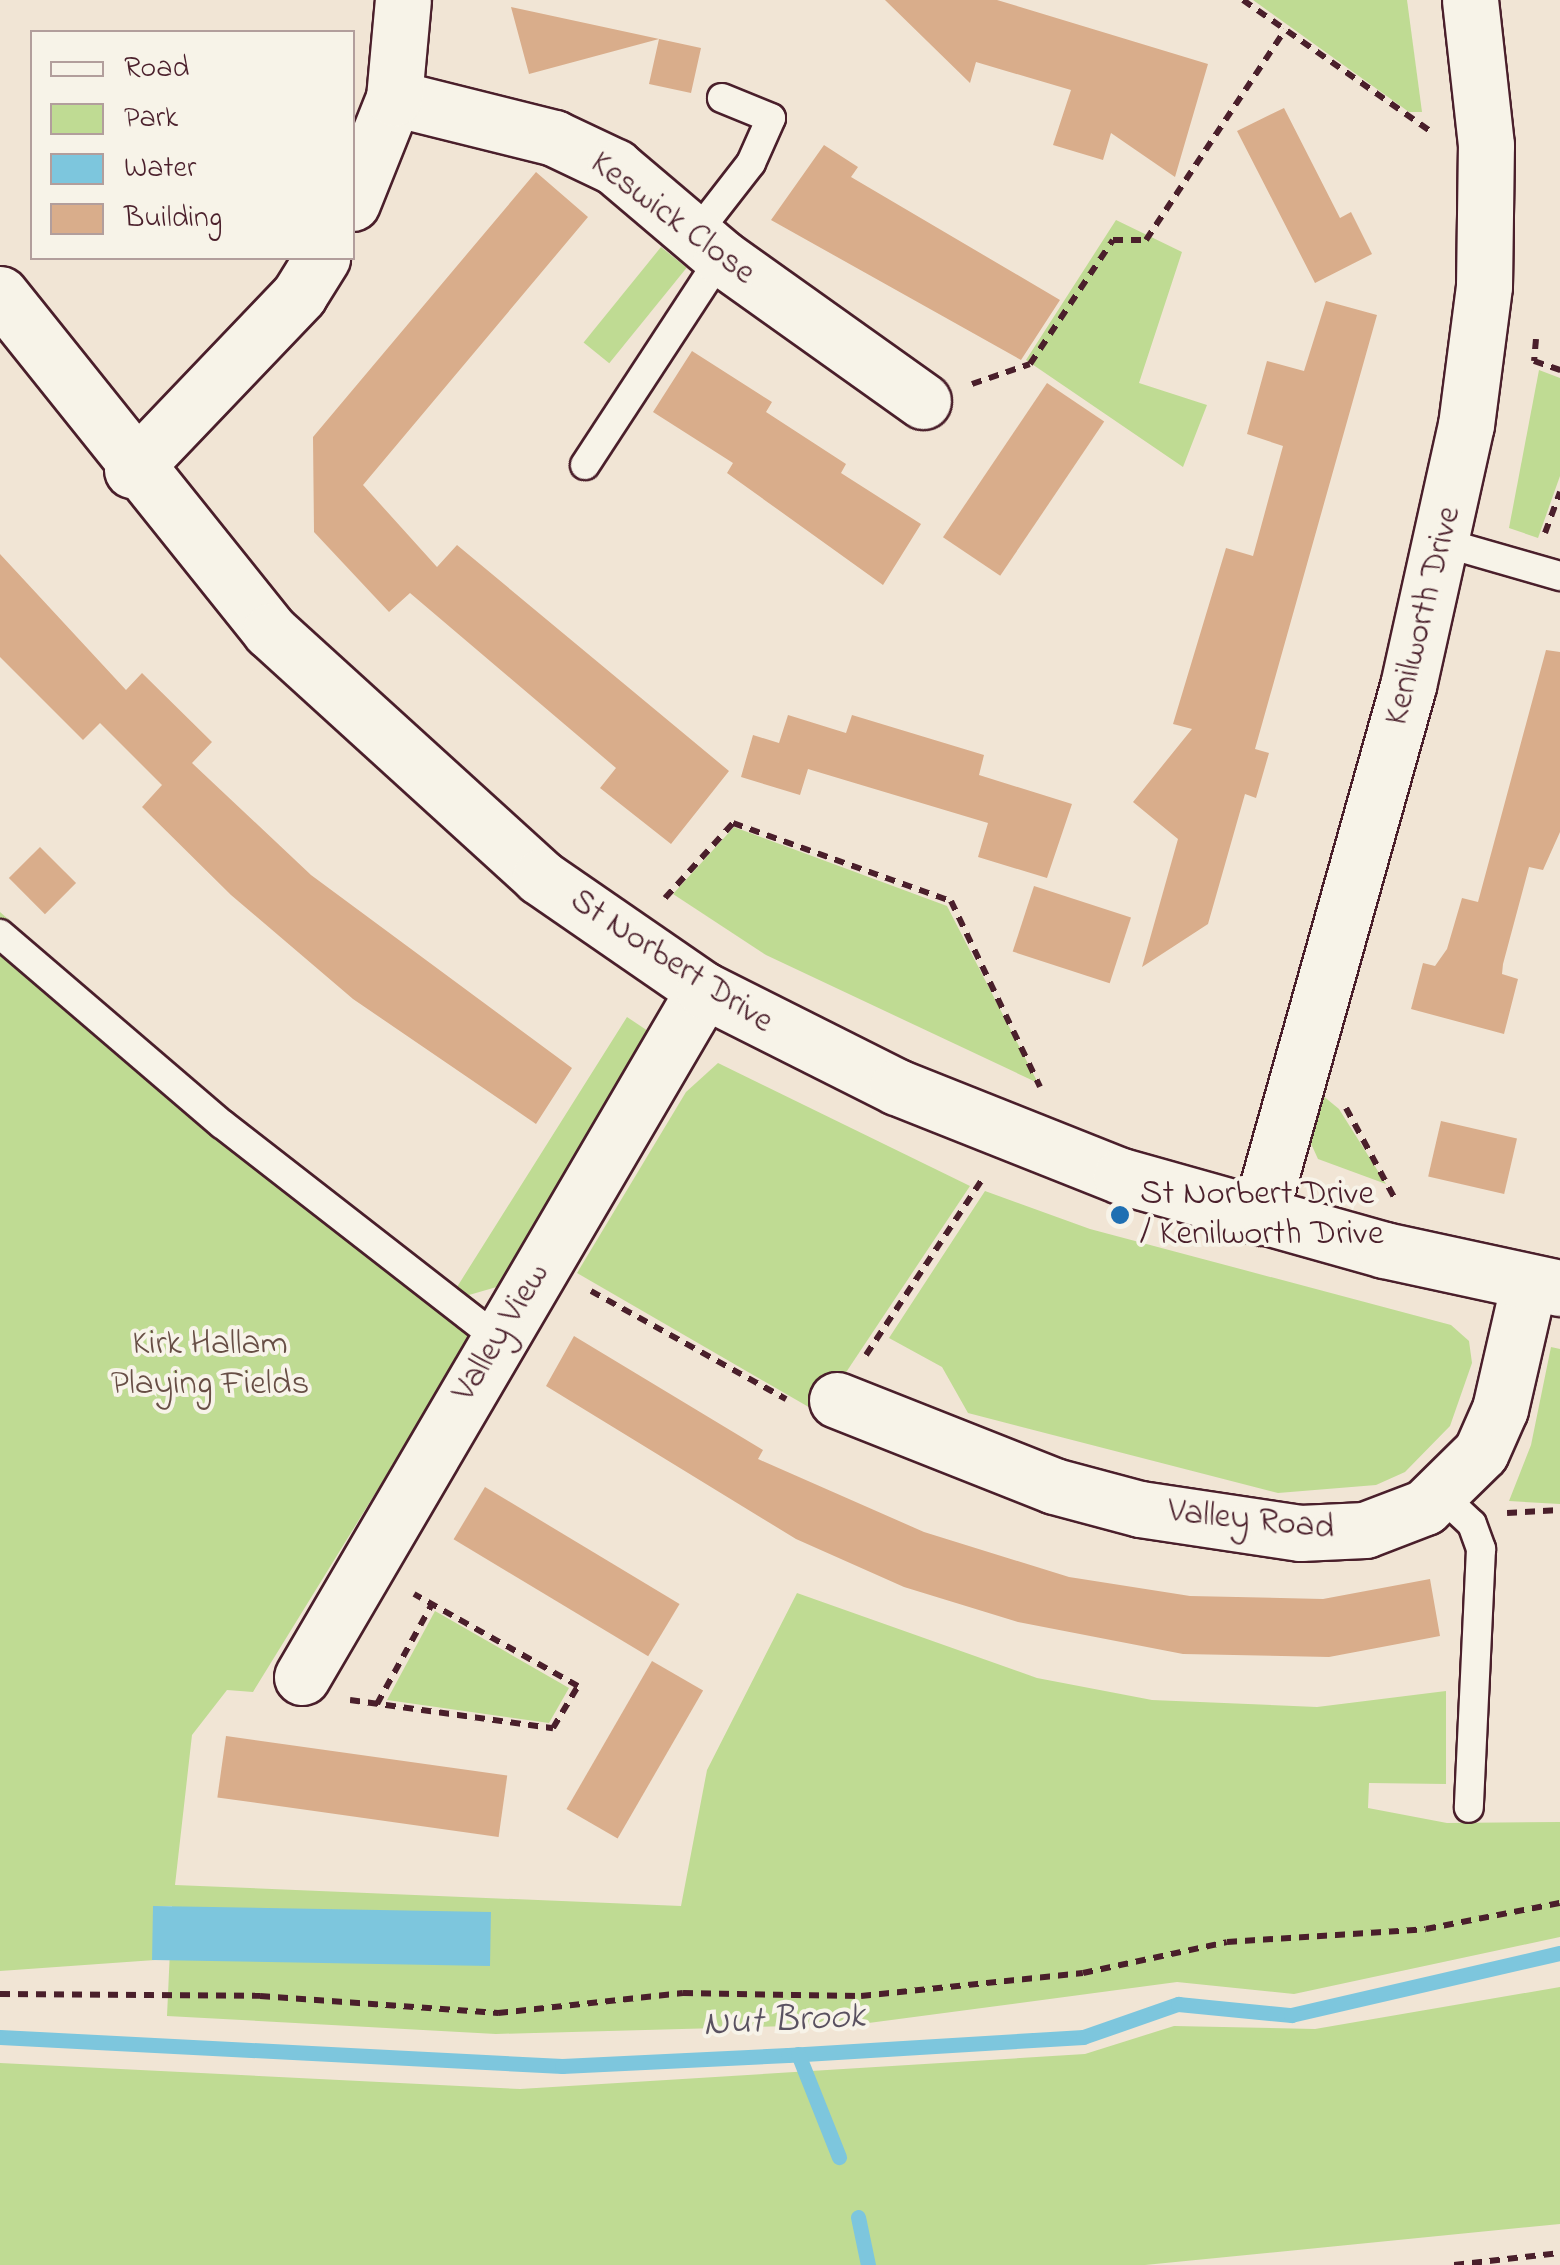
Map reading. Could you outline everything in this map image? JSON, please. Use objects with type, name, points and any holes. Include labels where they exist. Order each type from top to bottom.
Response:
[{"type":"street","points":[[355,196],[394,98],[403,0]]},
{"type":"street","name":"Kenilworth Drive","points":[[1258,1218],[1445,543],[1484,286],[1486,145],[1470,0]]},
{"type":"street","name":"Keswick Close","points":[[394,98],[585,152],[708,246],[923,400]]},
{"type":"street","points":[[132,470],[299,295],[321,260]]},
{"type":"street","name":"St Norbert Drive","points":[[0,294],[132,470],[270,631],[406,763],[628,940],[704,990],[798,1043],[1012,1134],[1258,1218],[1544,1285]]},
{"type":"street","name":"Valley View","points":[[302,1677],[704,990]]},
{"type":"street","name":"Valley Road","points":[[837,1400],[1054,1486],[1228,1524],[1365,1530],[1441,1495],[1492,1433],[1544,1285]]},
{"type":"lane","points":[[585,465],[708,246],[770,118],[722,98]]},
{"type":"lane","points":[[1445,543],[1560,576]]},
{"type":"lane","points":[[0,934],[222,1124],[498,1339]]},
{"type":"lane","points":[[1441,1495],[1472,1524],[1481,1549],[1469,1808]]},
{"type":"path","points":[[1243,0],[1424,130],[1486,145]]},
{"type":"path","points":[[923,400],[1030,364],[1113,240],[1146,240],[1286,30]]},
{"type":"path","points":[[544,1264],[821,1418],[837,1400],[1044,1080],[951,902],[733,823],[628,940]]},
{"type":"path","points":[[1297,1083],[1344,1105],[1393,1185],[1384,1250]]},
{"type":"path","points":[[302,1677],[297,1691],[553,1728],[578,1686],[365,1566]]},
{"type":"path","points":[[376,1704],[432,1604]]},
{"type":"path","points":[[0,1994],[260,1996],[498,2014],[683,1992],[861,1996],[1082,1973],[1228,1942],[1426,1929],[1560,1902]]},
{"type":"path","points":[[1454,2265],[1560,2253]]},
{"type":"green space","points":[[1253,0],[1407,0],[1422,112],[1409,112]]},
{"type":"green space","points":[[1116,220],[1182,252],[1139,383],[1207,405],[1183,467],[1026,360]]},
{"type":"green space","points":[[661,247],[687,268],[609,363],[584,343]]},
{"type":"green space","points":[[1539,370],[1560,378],[1560,476],[1538,538],[1509,528]]},
{"type":"green space","points":[[734,827],[947,906],[1038,1083],[766,955],[673,894]]},
{"type":"green space","name":"Kirk Hallam Playing Fields","points":[[0,912],[241,1124],[457,1287],[627,1017],[651,1033],[500,1286],[469,1295],[488,1310],[253,1692],[227,1690],[192,1735],[175,1885],[681,1906],[707,1770],[797,1593],[1037,1678],[1152,1700],[1317,1707],[1446,1691],[1446,1784],[1369,1783],[1368,1808],[1447,1823],[1560,1822],[1560,1937],[1294,1994],[1177,1982],[861,2024],[496,2034],[167,2016],[172,1906],[153,1907],[155,1960],[0,1971]]},
{"type":"green space","points":[[718,1063],[970,1186],[819,1413],[577,1273],[686,1092]]},
{"type":"green space","points":[[1322,1095],[1339,1109],[1386,1184],[1318,1159],[1308,1137]]},
{"type":"green space","points":[[985,1191],[1090,1229],[1451,1325],[1469,1341],[1472,1363],[1450,1426],[1405,1472],[1376,1485],[1278,1493],[968,1413],[942,1367],[889,1338]]},
{"type":"green space","points":[[1551,1347],[1560,1349],[1560,1504],[1509,1501],[1531,1445]]},
{"type":"green space","points":[[435,1611],[569,1688],[549,1723],[387,1700]]},
{"type":"green space","points":[[1560,1987],[1560,2224],[1145,2265],[0,2265],[0,2063],[520,2089],[1085,2054],[1174,2026],[1315,2029]]},
{"type":"water","points":[[153,1906],[491,1912],[490,1966],[152,1960]]},
{"type":"building","points":[[885,0],[997,0],[1208,64],[1175,177],[1111,133],[1103,160],[1053,145],[1071,90],[976,62],[970,83]]},
{"type":"building","points":[[511,7],[701,48],[691,93],[649,84],[659,39],[529,74]]},
{"type":"building","points":[[1284,108],[1340,218],[1351,212],[1372,254],[1315,283],[1237,131]]},
{"type":"building","points":[[824,145],[858,167],[851,177],[1060,300],[1021,360],[771,220]]},
{"type":"building","points":[[536,172],[588,217],[363,485],[437,567],[457,545],[729,771],[671,844],[600,788],[616,768],[410,593],[389,612],[314,532],[313,437]]},
{"type":"building","points":[[1326,301],[1377,315],[1255,749],[1269,753],[1256,798],[1245,794],[1208,924],[1142,967],[1178,839],[1133,802],[1192,729],[1173,724],[1226,548],[1253,556],[1283,446],[1247,434],[1267,361],[1304,371]]},
{"type":"building","points":[[692,351],[772,402],[766,412],[846,464],[841,473],[921,524],[883,585],[727,473],[733,463],[653,412]]},
{"type":"building","points":[[1047,383],[1104,422],[1000,576],[943,537]]},
{"type":"building","points":[[0,554],[126,690],[142,673],[212,742],[192,763],[311,875],[572,1068],[536,1124],[353,999],[231,895],[142,807],[162,785],[100,723],[83,740],[0,657]]},
{"type":"building","points":[[1546,650],[1560,652],[1560,832],[1543,870],[1529,867],[1503,964],[1502,974],[1518,979],[1504,1034],[1411,1009],[1423,963],[1435,966],[1447,949],[1462,898],[1478,902]]},
{"type":"building","points":[[788,715],[846,733],[852,715],[984,755],[979,775],[1072,804],[1047,878],[978,857],[988,823],[808,769],[800,795],[741,777],[753,735],[779,743]]},
{"type":"building","points":[[40,847],[76,883],[45,914],[9,878]]},
{"type":"building","points":[[1034,886],[1131,918],[1110,983],[1013,952]]},
{"type":"building","points":[[1441,1121],[1517,1139],[1504,1194],[1428,1177]]},
{"type":"building","points":[[574,1336],[763,1450],[758,1459],[924,1532],[1069,1577],[1190,1596],[1323,1599],[1430,1579],[1440,1636],[1329,1657],[1183,1654],[1018,1622],[904,1587],[796,1539],[546,1386]]},
{"type":"building","points":[[485,1487],[680,1604],[648,1656],[454,1539]]},
{"type":"building","points":[[652,1661],[703,1690],[618,1839],[566,1809]]},
{"type":"building","points":[[226,1736],[507,1776],[499,1837],[217,1797]]},
{"type":"waterway","name":"Nut Brook","points":[[0,2037],[562,2066],[788,2055],[1083,2037],[1178,2004],[1291,2015],[1560,1953]]},
{"type":"waterway","points":[[798,2054],[839,2157]]},
{"type":"waterway","points":[[858,2217],[868,2265]]},
{"type":"place","name":"St Norbert Drive / Kenilworth Drive","points":[[1120,1215]]}]
